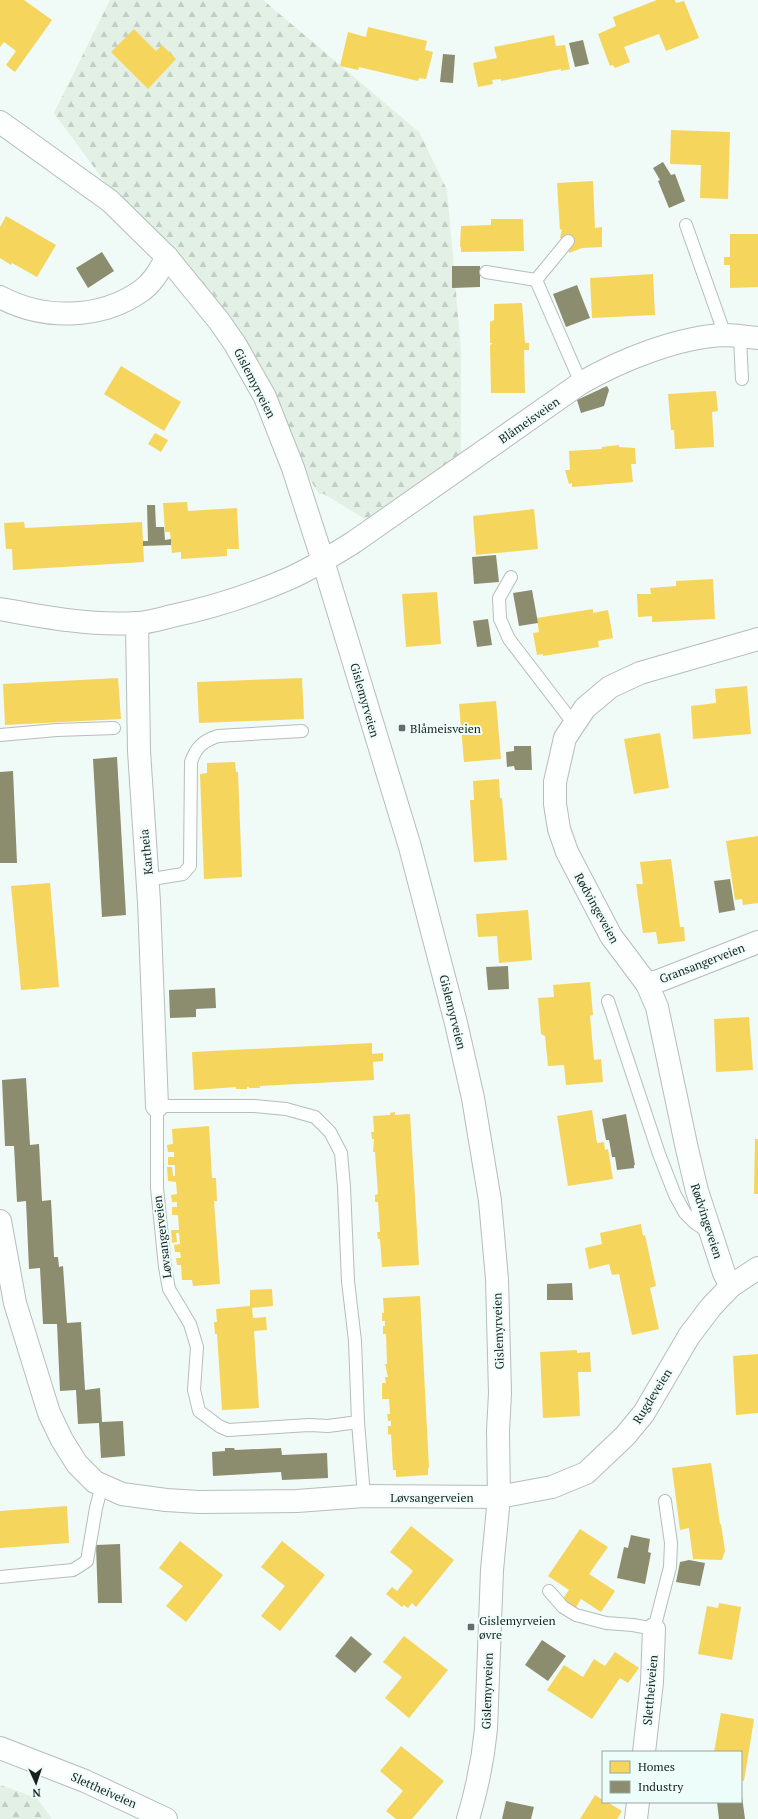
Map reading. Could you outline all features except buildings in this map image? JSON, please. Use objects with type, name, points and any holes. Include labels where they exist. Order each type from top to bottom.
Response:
[{"type":"street","name":"Gislemyrveien","points":[[0,122],[110,201],[167,257],[219,321],[235,344],[265,397],[293,468],[410,846],[456,1022],[473,1098],[490,1201],[497,1279],[500,1393],[498,1430],[499,1497],[492,1570],[484,1755],[477,1790],[468,1819]]},
{"type":"street","points":[[0,297],[35,310],[66,314],[95,312],[122,302],[142,291],[157,275],[167,257]]},
{"type":"street","name":"Blåmeisveien","points":[[323,561],[401,510],[581,383],[602,371],[668,345],[741,337]]},
{"type":"street","points":[[0,609],[64,619],[109,623],[137,623],[193,612],[240,597],[288,579],[323,561]]},
{"type":"street","name":"Kartheia","points":[[137,623],[139,751],[146,880]]},
{"type":"street","name":"Rødvingeveien","points":[[732,1286],[724,1273],[686,1149],[657,1007],[647,984],[611,936],[567,852],[559,829],[555,804],[555,782],[565,738],[585,708],[610,687],[640,673],[758,639]]},
{"type":"street","name":"Løvsangerveien","points":[[146,880],[157,1106]]},
{"type":"street","name":"Gransangerveien","points":[[647,984],[661,980],[758,942]]},
{"type":"street","name":"Løvsangerveien","points":[[0,1221],[15,1303],[49,1413],[62,1440],[77,1464],[95,1482],[122,1494],[166,1500],[199,1502],[297,1501],[364,1496],[499,1497]]},
{"type":"street","name":"Rugdeveien","points":[[499,1497],[552,1487],[586,1472],[606,1456],[644,1413],[689,1336],[712,1307],[732,1286],[758,1268]]},
{"type":"street","name":"Slettheiveien","points":[[644,1751],[652,1682],[654,1629]]},
{"type":"street","name":"Slettheiveien","points":[[0,1748],[78,1778],[163,1818]]},
{"type":"street","points":[[636,1819],[638,1803]]},
{"type":"lane","points":[[686,225],[741,337],[742,379]]},
{"type":"lane","points":[[536,280],[568,241]]},
{"type":"lane","points":[[486,272],[536,280]]},
{"type":"lane","points":[[536,280],[581,383]]},
{"type":"lane","points":[[511,577],[499,598],[500,619],[509,639],[574,724]]},
{"type":"lane","points":[[0,735],[57,730],[114,728]]},
{"type":"lane","name":"Kartheia","points":[[146,880],[183,874],[190,866],[192,762],[195,752],[200,745],[207,740],[218,736],[302,731]]},
{"type":"lane","points":[[608,1001],[659,1154],[675,1195],[685,1212],[695,1223],[711,1234]]},
{"type":"lane","points":[[157,1106],[254,1106],[286,1109],[314,1117],[330,1132],[341,1153],[348,1281],[355,1341],[358,1422],[364,1496]]},
{"type":"lane","name":"Løvsangerveien","points":[[157,1106],[157,1188],[165,1267],[169,1289],[190,1324],[197,1347],[194,1390],[199,1411],[219,1426],[228,1430],[309,1425],[328,1426],[358,1422]]},
{"type":"lane","points":[[0,1577],[73,1570],[87,1561],[96,1508],[102,1485]]},
{"type":"lane","name":"Slettheiveien","points":[[654,1629],[670,1567],[671,1543],[665,1501]]},
{"type":"lane","points":[[549,1591],[563,1607],[581,1617],[606,1623],[633,1625],[654,1629]]},
{"type":"green space","points":[[110,0],[263,0],[419,132],[447,190],[461,349],[461,464],[365,519],[324,494],[319,494],[239,364],[54,113]]},
{"type":"green space","points":[[0,1785],[37,1798],[52,1819],[0,1819]]},
{"type":"place","name":"Blåmeisveien","points":[[402,728]]},
{"type":"place","name":"Gislemyrveien øvre","points":[[471,1627]]}]
